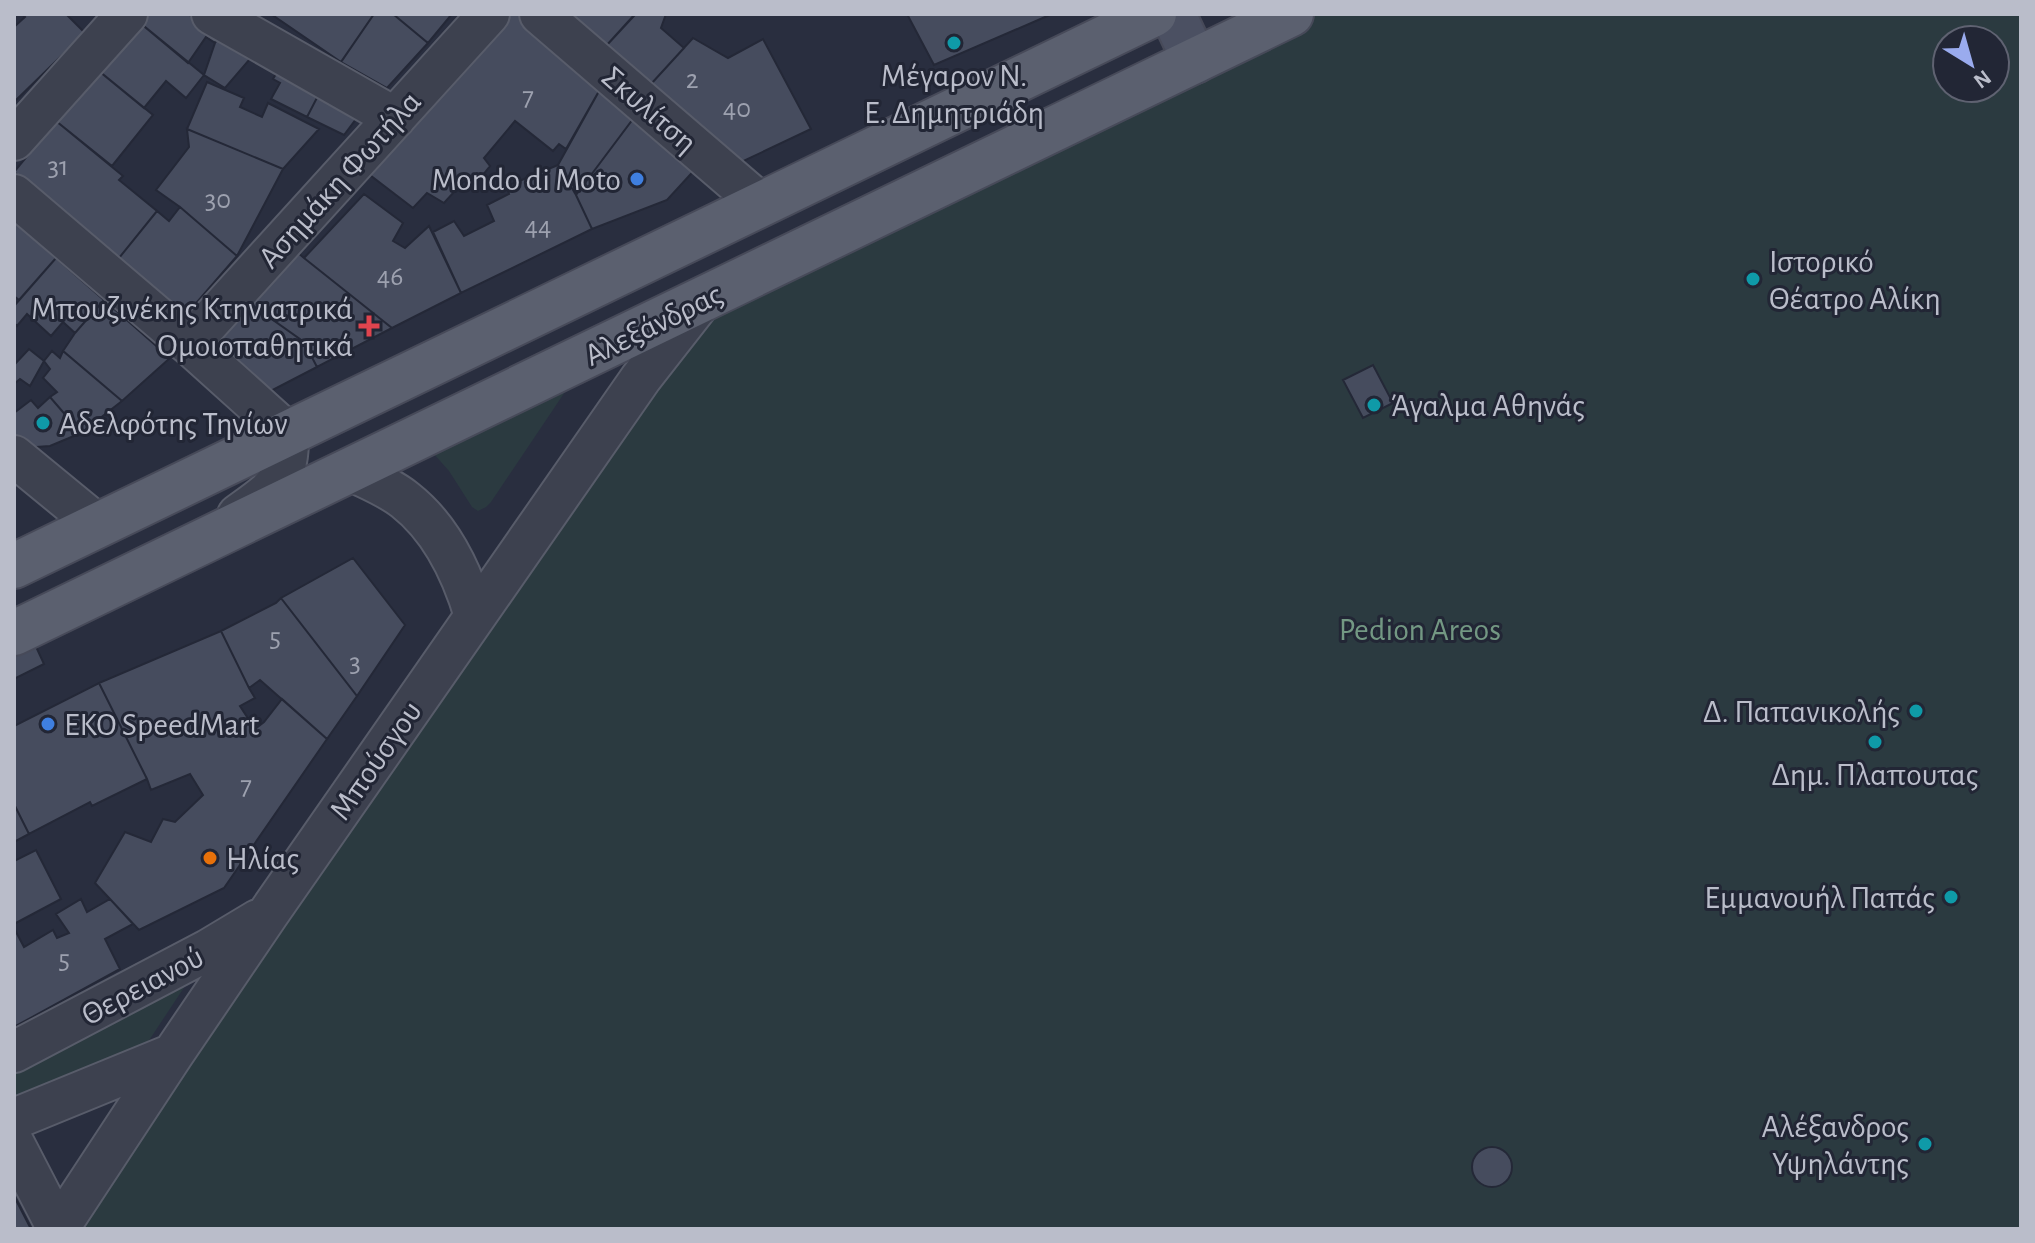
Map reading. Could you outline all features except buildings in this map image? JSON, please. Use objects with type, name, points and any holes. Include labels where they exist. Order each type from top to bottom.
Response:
[{"type":"main road","name":"Αλεξάνδρας","points":[[14,566],[1154,14]]},
{"type":"main road","name":"Αλεξάνδρας","points":[[14,633],[1291,14]]},
{"type":"street","points":[[14,140],[127,14]]},
{"type":"street","points":[[212,14],[395,118]]},
{"type":"street","name":"Ασημάκη Φωτήλα","points":[[189,344],[489,14]]},
{"type":"street","name":"Σκυλίτση","points":[[540,14],[761,204]]},
{"type":"street","points":[[1173,14],[1195,61]]},
{"type":"street","points":[[14,195],[288,433],[288,456],[281,478],[261,498],[199,543]]},
{"type":"street","name":"Μπούσγου","points":[[58,1229],[268,914],[641,378],[702,300]]},
{"type":"street","points":[[14,456],[98,525]]},
{"type":"street","points":[[350,470],[404,499],[420,514],[453,559],[475,616]]},
{"type":"street","name":"Θερειανού","points":[[14,1052],[208,950],[268,914]]},
{"type":"street","points":[[14,1119],[173,1054]]},
{"type":"street","points":[[14,1144],[58,1229]]},
{"type":"green space","name":"Pedion Areos","points":[[1319,14],[2021,14],[2021,1229],[75,1229],[709,305]]},
{"type":"green space","points":[[575,377],[491,502],[478,511],[472,507],[449,471],[433,453]]},
{"type":"green space","points":[[199,965],[140,1054],[14,1108],[14,1061]]},
{"type":"place","name":"Μέγαρον Ν. Ε. Δημητριάδη","points":[[954,43]]},
{"type":"place","name":"Mondo di Moto","points":[[637,179]]},
{"type":"place","name":"Ιστορικό Θέατρο Αλίκη","points":[[1753,279]]},
{"type":"place","name":"Μπουζινέκης Κτηνιατρικά Ομοιοπαθητικά","points":[[369,326]]},
{"type":"place","name":"Άγαλμα Αθηνάς","points":[[1374,405]]},
{"type":"place","name":"Αδελφότης Τηνίων","points":[[43,423]]},
{"type":"place","name":"Δ. Παπανικολής","points":[[1916,711]]},
{"type":"place","name":"EKO SpeedMart","points":[[48,724]]},
{"type":"place","name":"Δημ. Πλαπουτας","points":[[1875,742]]},
{"type":"place","name":"Ηλίας","points":[[210,858]]},
{"type":"place","name":"Εμμανουήλ Παπάς","points":[[1951,897]]},
{"type":"place","name":"Αλέξανδρος Υψηλάντης","points":[[1925,1144]]}]
